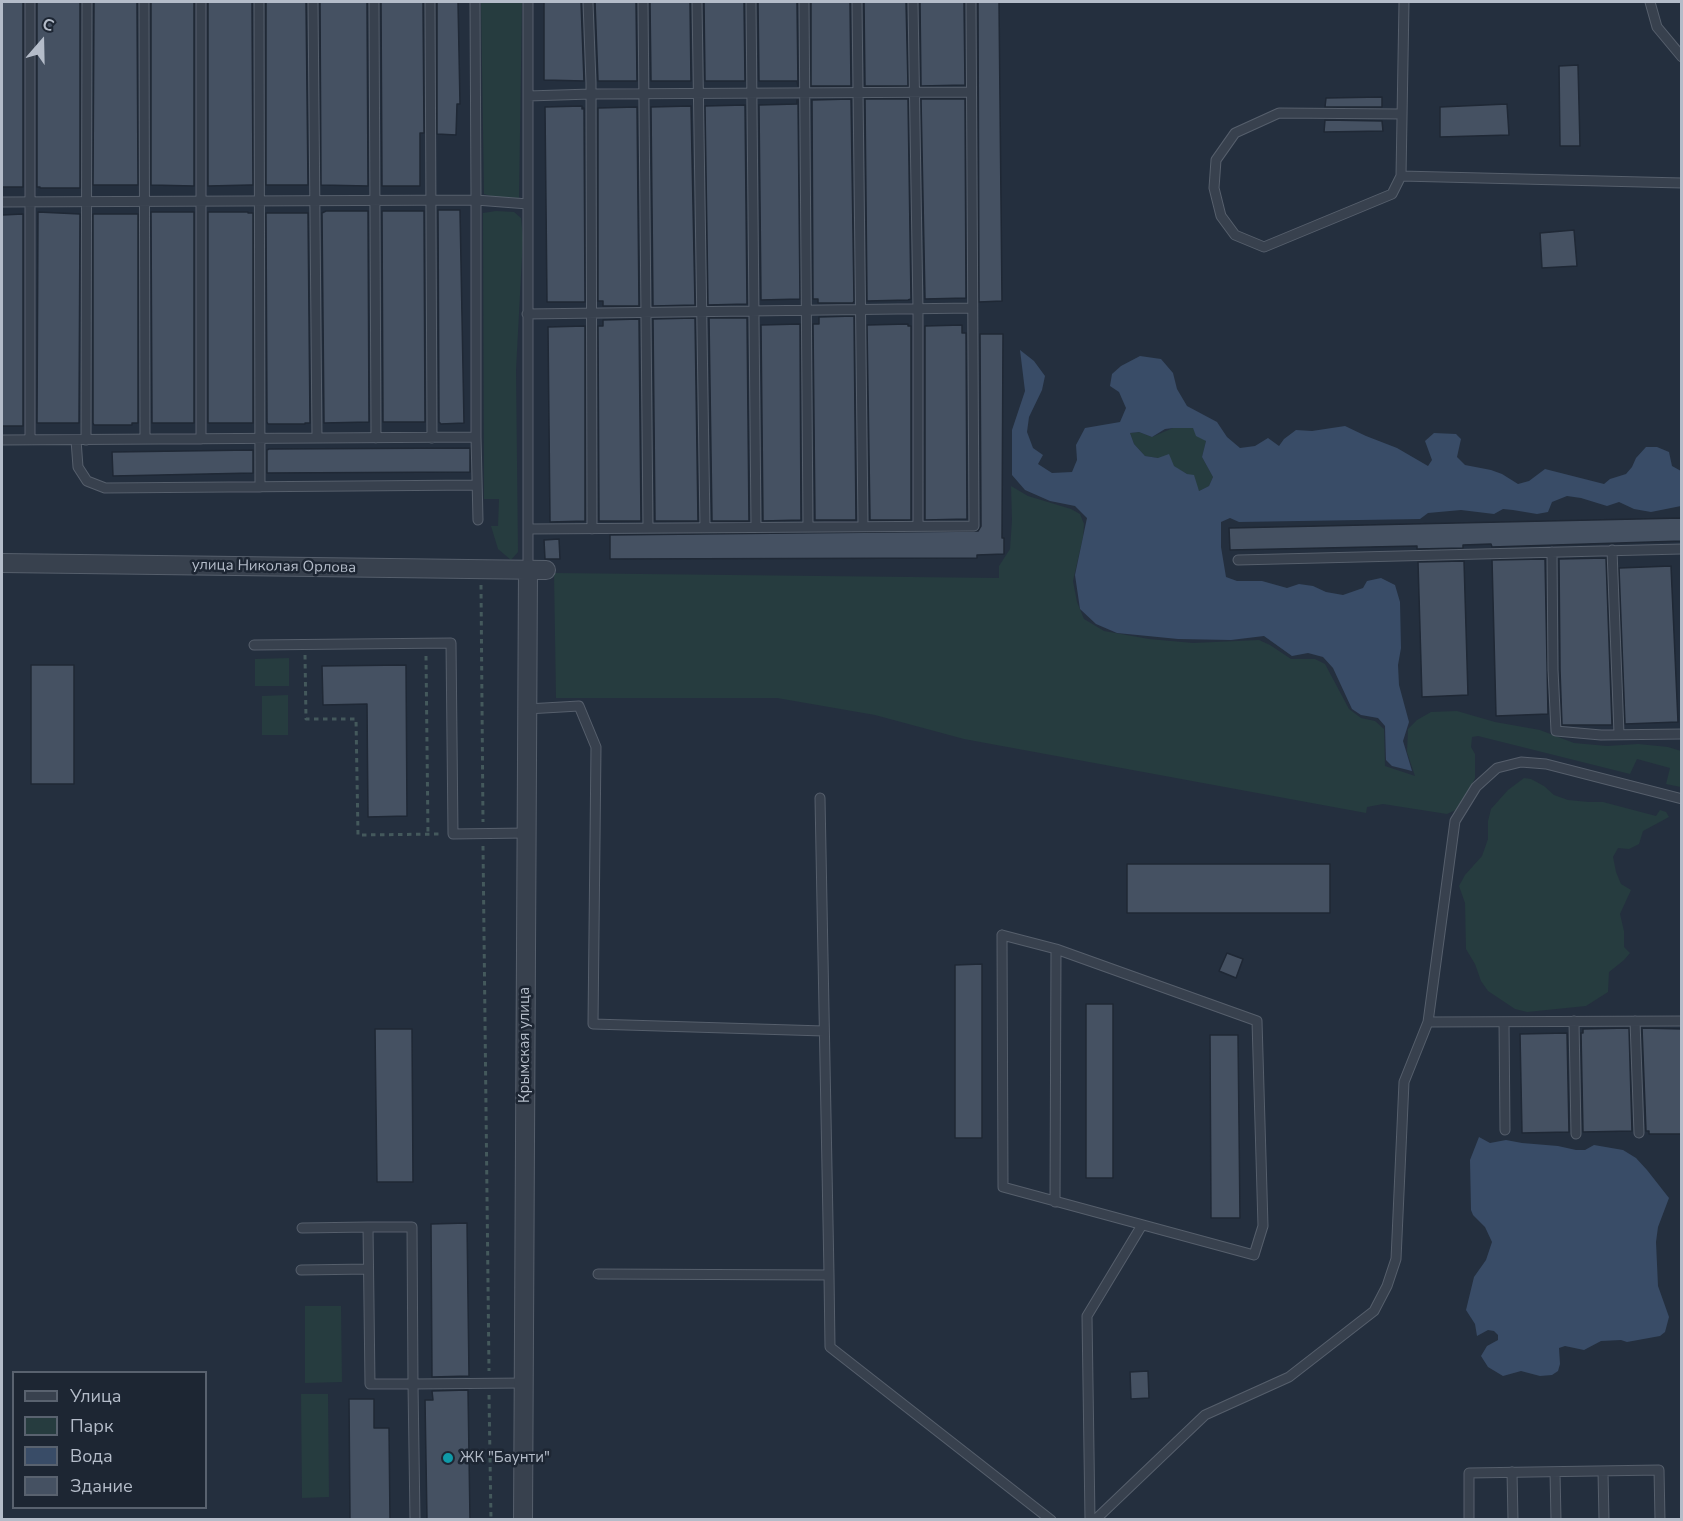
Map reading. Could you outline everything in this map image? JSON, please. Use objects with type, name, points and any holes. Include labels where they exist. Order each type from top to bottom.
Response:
[{"type":"street","name":"улица Николая Орлова","points":[[2,563],[537,570]]},
{"type":"street","name":"Крымская улица","points":[[524,1520],[527,709],[537,570]]},
{"type":"lane","points":[[30,2],[30,440]]},
{"type":"lane","points":[[87,2],[86,201],[81,440],[78,467],[87,481],[105,488],[477,485]]},
{"type":"lane","points":[[144,2],[145,439]]},
{"type":"lane","points":[[201,2],[201,439]]},
{"type":"lane","points":[[259,2],[260,487]]},
{"type":"lane","points":[[313,2],[317,438]]},
{"type":"lane","points":[[374,2],[375,438]]},
{"type":"lane","points":[[430,2],[432,438]]},
{"type":"lane","points":[[475,2],[478,520]]},
{"type":"lane","points":[[528,2],[528,529],[537,570]]},
{"type":"lane","points":[[588,2],[591,94],[592,529]]},
{"type":"lane","points":[[643,2],[648,528]]},
{"type":"lane","points":[[697,2],[705,528]]},
{"type":"lane","points":[[751,2],[756,527]]},
{"type":"lane","points":[[804,2],[808,527]]},
{"type":"lane","points":[[857,2],[863,526]]},
{"type":"lane","points":[[913,2],[918,310],[918,526]]},
{"type":"lane","points":[[528,529],[974,526],[971,2]]},
{"type":"lane","points":[[1402,114],[1279,113],[1234,133],[1216,160],[1214,188],[1221,216],[1235,235],[1264,247],[1392,194],[1401,176],[1404,2]]},
{"type":"lane","points":[[1650,2],[1658,27],[1682,57]]},
{"type":"lane","points":[[528,96],[645,93],[971,92]]},
{"type":"lane","points":[[1401,176],[1682,183]]},
{"type":"lane","points":[[2,202],[476,200],[528,204]]},
{"type":"lane","points":[[527,314],[972,308]]},
{"type":"lane","points":[[2,440],[476,437]]},
{"type":"lane","points":[[1238,560],[1682,549]]},
{"type":"lane","points":[[1612,550],[1619,734]]},
{"type":"lane","points":[[1551,552],[1556,731],[1601,735],[1682,734]]},
{"type":"lane","points":[[254,645],[451,643],[453,834],[526,833]]},
{"type":"lane","points":[[527,709],[579,706],[596,747],[593,1024],[824,1031]]},
{"type":"lane","points":[[1093,1520],[1205,1415],[1289,1377],[1374,1311],[1387,1286],[1396,1259],[1404,1082],[1428,1022],[1455,821],[1476,788],[1497,768],[1521,762],[1546,764],[1682,798]]},
{"type":"lane","points":[[820,798],[830,1347],[1051,1520]]},
{"type":"lane","points":[[1002,935],[1056,949],[1257,1021],[1263,1226],[1254,1255],[1003,1187],[1002,935]]},
{"type":"lane","points":[[1055,1202],[1056,949]]},
{"type":"lane","points":[[1574,1021],[1576,1134]]},
{"type":"lane","points":[[1635,1021],[1639,1133]]},
{"type":"lane","points":[[1428,1022],[1682,1021]]},
{"type":"lane","points":[[1504,1022],[1506,1130]]},
{"type":"lane","points":[[1093,1520],[1087,1316],[1142,1225]]},
{"type":"lane","points":[[368,1227],[370,1384],[524,1383]]},
{"type":"lane","points":[[302,1228],[412,1227],[415,1520]]},
{"type":"lane","points":[[301,1270],[368,1269]]},
{"type":"lane","points":[[598,1274],[829,1275]]},
{"type":"lane","points":[[1469,1520],[1469,1473],[1659,1470],[1660,1520]]},
{"type":"lane","points":[[1512,1472],[1513,1520]]},
{"type":"lane","points":[[1555,1472],[1556,1520]]},
{"type":"lane","points":[[1603,1472],[1604,1520]]},
{"type":"path","points":[[480,570],[491,1520]]},
{"type":"path","points":[[425,643],[428,834]]},
{"type":"path","points":[[305,645],[306,719],[356,719],[358,835],[453,834]]},
{"type":"green space","points":[[481,2],[522,2],[519,198],[484,194]]},
{"type":"green space","points":[[514,212],[521,218],[523,238],[516,370],[518,552],[511,560],[498,549],[491,526],[498,526],[499,499],[484,499],[483,213]]},
{"type":"green space","points":[[1173,428],[1193,428],[1206,441],[1202,457],[1213,477],[1209,486],[1199,491],[1187,474],[1158,458],[1145,456],[1134,444],[1130,433],[1139,432],[1152,437]]},
{"type":"green space","points":[[1011,486],[1028,496],[1080,514],[1084,524],[1083,537],[1073,581],[1077,602],[1084,619],[1104,631],[1149,639],[1193,643],[1259,640],[1291,659],[1315,659],[1325,664],[1349,709],[1361,718],[1375,721],[1384,729],[1385,766],[1415,776],[1407,752],[1408,729],[1417,720],[1431,712],[1457,711],[1495,722],[1540,730],[1574,743],[1607,746],[1638,744],[1668,747],[1681,751],[1681,787],[1666,784],[1670,768],[1637,759],[1630,774],[1478,736],[1472,737],[1471,747],[1475,754],[1475,778],[1460,808],[1447,814],[1383,804],[1367,807],[1366,813],[964,739],[875,715],[777,698],[556,698],[554,573],[999,578],[999,566],[1010,549]]},
{"type":"green space","points":[[289,658],[289,686],[255,686],[255,659]]},
{"type":"green space","points":[[288,695],[288,735],[262,735],[262,696]]},
{"type":"green space","points":[[1524,778],[1531,779],[1554,795],[1568,800],[1603,802],[1656,816],[1660,810],[1666,812],[1669,817],[1643,831],[1639,844],[1629,849],[1618,848],[1613,857],[1621,884],[1631,890],[1620,914],[1624,931],[1624,947],[1630,953],[1609,972],[1608,992],[1586,1006],[1527,1012],[1515,1009],[1488,991],[1466,949],[1465,903],[1459,886],[1465,875],[1482,856],[1488,839],[1491,809],[1508,790]]},
{"type":"green space","points":[[305,1306],[341,1306],[342,1382],[305,1383]]},
{"type":"green space","points":[[301,1394],[328,1394],[329,1497],[302,1498]]},
{"type":"water","points":[[1020,350],[1034,361],[1045,376],[1042,390],[1029,417],[1027,432],[1033,448],[1043,455],[1038,464],[1052,473],[1072,472],[1077,460],[1076,445],[1085,428],[1120,422],[1126,408],[1119,392],[1110,386],[1112,374],[1121,366],[1140,356],[1161,359],[1173,373],[1177,389],[1187,406],[1217,422],[1227,437],[1240,448],[1255,446],[1268,438],[1279,446],[1296,430],[1312,431],[1345,426],[1397,448],[1428,466],[1432,460],[1425,441],[1434,433],[1456,434],[1461,439],[1457,457],[1465,465],[1491,470],[1518,484],[1529,481],[1545,469],[1604,484],[1610,479],[1626,474],[1646,447],[1657,447],[1669,452],[1672,466],[1681,471],[1681,506],[1651,512],[1634,509],[1619,502],[1607,506],[1567,496],[1552,502],[1548,512],[1537,514],[1503,509],[1494,514],[1461,510],[1428,513],[1420,519],[1239,522],[1230,518],[1221,522],[1221,547],[1226,577],[1237,581],[1262,581],[1287,588],[1299,584],[1343,595],[1363,588],[1367,581],[1381,578],[1395,585],[1400,602],[1399,685],[1409,722],[1403,741],[1412,771],[1392,766],[1386,760],[1385,726],[1378,718],[1361,715],[1352,709],[1333,668],[1323,657],[1308,653],[1292,656],[1264,636],[1231,640],[1178,639],[1117,633],[1096,624],[1080,609],[1075,575],[1087,518],[1075,506],[1050,501],[1025,490],[1012,475],[1012,430],[1025,391]],"holes":[[[1193,428],[1196,436],[1206,441],[1202,457],[1213,477],[1209,486],[1199,491],[1194,475],[1187,474],[1174,466],[1169,454],[1158,458],[1145,456],[1134,444],[1130,433],[1139,432],[1152,437],[1165,429]]]},
{"type":"water","points":[[1479,1137],[1490,1143],[1506,1140],[1576,1150],[1585,1150],[1594,1145],[1623,1150],[1636,1158],[1669,1198],[1658,1227],[1656,1242],[1658,1286],[1669,1317],[1665,1332],[1660,1336],[1627,1342],[1601,1341],[1584,1350],[1565,1346],[1559,1348],[1560,1364],[1558,1371],[1552,1375],[1540,1376],[1521,1371],[1503,1376],[1488,1367],[1481,1356],[1487,1346],[1498,1340],[1498,1335],[1488,1330],[1477,1336],[1475,1324],[1466,1310],[1474,1277],[1486,1260],[1492,1242],[1485,1227],[1471,1210],[1470,1160]]},
{"type":"building","points":[[2,2],[23,2],[23,187],[2,187]]},
{"type":"building","points":[[37,2],[80,2],[80,188],[37,187]]},
{"type":"building","points":[[94,2],[137,2],[138,185],[93,185]]},
{"type":"building","points":[[151,2],[194,2],[194,186],[151,185]]},
{"type":"building","points":[[208,2],[252,2],[253,185],[208,186]]},
{"type":"building","points":[[266,2],[306,2],[308,185],[266,185]]},
{"type":"building","points":[[320,2],[367,2],[368,186],[321,185]]},
{"type":"building","points":[[381,2],[423,2],[424,133],[420,133],[420,186],[382,186]]},
{"type":"building","points":[[437,2],[458,2],[460,104],[457,104],[456,135],[437,134]]},
{"type":"building","points":[[544,2],[581,2],[584,81],[544,80]]},
{"type":"building","points":[[595,2],[636,2],[637,81],[598,81]]},
{"type":"building","points":[[650,2],[690,2],[691,81],[651,81]]},
{"type":"building","points":[[704,2],[744,2],[745,81],[705,81]]},
{"type":"building","points":[[758,2],[797,2],[798,86],[797,81],[759,81]]},
{"type":"building","points":[[811,2],[850,2],[851,86],[811,86]]},
{"type":"building","points":[[864,2],[906,2],[908,86],[865,86]]},
{"type":"building","points":[[920,2],[964,2],[965,85],[921,86]]},
{"type":"building","points":[[978,2],[999,2],[1002,301],[979,302]]},
{"type":"building","points":[[1578,65],[1580,146],[1560,146],[1559,66]]},
{"type":"building","points":[[1382,97],[1382,107],[1325,107],[1326,98]]},
{"type":"building","points":[[851,99],[854,301],[853,303],[818,303],[818,299],[813,299],[812,100]]},
{"type":"building","points":[[865,99],[908,99],[911,299],[908,300],[867,301]]},
{"type":"building","points":[[921,99],[965,99],[966,298],[925,299]]},
{"type":"building","points":[[797,100],[800,299],[761,300],[759,105],[797,104]]},
{"type":"building","points":[[1507,104],[1509,135],[1440,137],[1440,107]]},
{"type":"building","points":[[745,105],[747,304],[708,305],[705,106]]},
{"type":"building","points":[[582,106],[582,109],[584,108],[585,302],[547,302],[545,107]]},
{"type":"building","points":[[691,106],[695,305],[653,306],[651,107]]},
{"type":"building","points":[[637,107],[639,306],[603,306],[603,301],[598,301],[598,108]]},
{"type":"building","points":[[1325,120],[1382,121],[1383,131],[1324,132]]},
{"type":"building","points":[[438,210],[460,210],[464,423],[441,424],[439,422]]},
{"type":"building","points":[[326,211],[368,211],[369,422],[324,423],[322,213]]},
{"type":"building","points":[[382,211],[424,211],[425,422],[383,422]]},
{"type":"building","points":[[38,212],[80,214],[79,423],[37,423]]},
{"type":"building","points":[[151,212],[194,212],[194,423],[152,423]]},
{"type":"building","points":[[208,212],[253,213],[253,423],[208,423]]},
{"type":"building","points":[[266,213],[308,213],[310,423],[305,424],[268,424],[267,422]]},
{"type":"building","points":[[23,214],[23,426],[2,426],[2,215]]},
{"type":"building","points":[[93,214],[138,214],[138,423],[132,423],[132,425],[94,425],[93,423]]},
{"type":"building","points":[[1574,230],[1577,266],[1542,268],[1540,233]]},
{"type":"building","points":[[854,316],[856,520],[815,520],[813,324],[819,324],[819,317]]},
{"type":"building","points":[[695,318],[698,521],[655,521],[653,319]]},
{"type":"building","points":[[709,318],[747,318],[749,521],[712,521]]},
{"type":"building","points":[[639,319],[641,521],[599,521],[598,326],[603,326],[603,320]]},
{"type":"building","points":[[800,324],[801,520],[763,521],[761,325]]},
{"type":"building","points":[[908,324],[911,326],[911,520],[870,520],[867,325]]},
{"type":"building","points":[[962,325],[962,333],[966,333],[967,519],[925,520],[925,326]]},
{"type":"building","points":[[585,326],[585,521],[550,522],[548,327]]},
{"type":"building","points":[[980,334],[1003,334],[1002,538],[1004,538],[1004,554],[977,555],[977,558],[610,559],[610,535],[978,531],[981,526]]},
{"type":"building","points":[[470,448],[470,472],[267,473],[267,450],[269,449]]},
{"type":"building","points":[[253,450],[253,473],[113,476],[112,452]]},
{"type":"building","points":[[1682,518],[1682,541],[1492,547],[1491,544],[1463,545],[1463,548],[1417,549],[1417,546],[1230,550],[1229,528]]},
{"type":"building","points":[[559,539],[560,559],[545,559],[544,540]]},
{"type":"building","points":[[1606,558],[1612,725],[1562,725],[1559,559]]},
{"type":"building","points":[[1545,559],[1548,714],[1496,716],[1492,560]]},
{"type":"building","points":[[1464,561],[1468,695],[1422,697],[1418,562]]},
{"type":"building","points":[[1671,566],[1678,722],[1625,724],[1619,568]]},
{"type":"building","points":[[31,665],[74,665],[74,784],[31,784]]},
{"type":"building","points":[[406,665],[407,816],[368,817],[367,704],[323,705],[322,666]]},
{"type":"building","points":[[1127,864],[1330,864],[1330,913],[1127,913]]},
{"type":"building","points":[[1227,953],[1243,959],[1236,978],[1219,971]]},
{"type":"building","points":[[982,964],[982,1138],[955,1138],[955,965]]},
{"type":"building","points":[[1086,1004],[1113,1004],[1113,1178],[1086,1178]]},
{"type":"building","points":[[1629,1028],[1632,1131],[1583,1132],[1581,1033],[1583,1029]]},
{"type":"building","points":[[1642,1028],[1682,1029],[1682,1134],[1649,1134],[1649,1131],[1646,1131]]},
{"type":"building","points":[[375,1029],[412,1029],[413,1182],[377,1182]]},
{"type":"building","points":[[1567,1033],[1569,1132],[1522,1133],[1520,1034]]},
{"type":"building","points":[[1210,1035],[1238,1035],[1240,1218],[1211,1218]]},
{"type":"building","points":[[467,1223],[469,1376],[432,1377],[431,1224]]},
{"type":"building","points":[[1148,1371],[1149,1398],[1131,1399],[1130,1372]]},
{"type":"building","name":"ЖК \"Баунти\"","points":[[468,1390],[470,1520],[427,1520],[425,1400],[433,1400],[432,1391]]},
{"type":"building","points":[[349,1399],[374,1399],[374,1428],[389,1428],[390,1520],[350,1520]]},
{"type":"place","name":"ЖК \"Баунти\"","points":[[448,1458]]}]
